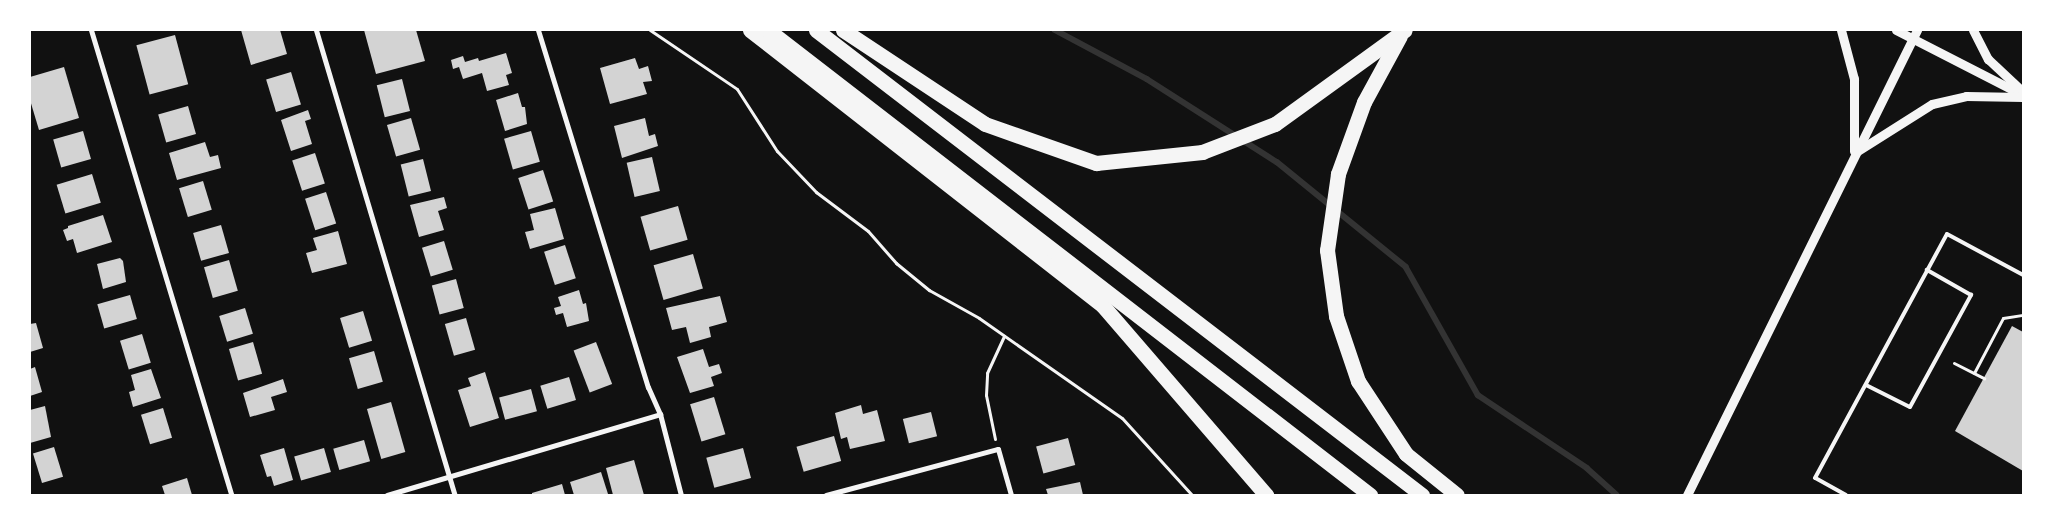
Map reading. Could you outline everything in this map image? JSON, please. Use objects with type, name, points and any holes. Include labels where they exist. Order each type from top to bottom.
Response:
[{"type":"highway","points":[[750,30],[1103,306],[1266,495]]},
{"type":"highway","points":[[768,30],[1370,495]]},
{"type":"highway","points":[[816,30],[1422,495]]},
{"type":"highway","points":[[843,30],[985,124],[1096,163],[1202,152],[1276,124],[1403,31]]},
{"type":"highway","points":[[1403,31],[1364,102],[1338,174],[1327,250],[1336,316],[1358,382],[1406,454],[1457,495]]},
{"type":"street","points":[[91,30],[231,495]]},
{"type":"street","points":[[316,30],[455,495]]},
{"type":"street","points":[[538,30],[648,387],[660,414],[681,495]]},
{"type":"street","points":[[1841,30],[1850,52],[1854,79],[1854,153]]},
{"type":"street","points":[[1896,30],[2023,95]]},
{"type":"street","points":[[1687,495],[1854,153],[1917,30]]},
{"type":"street","points":[[1973,30],[1988,59],[2023,95]]},
{"type":"street","points":[[1854,153],[1932,104],[1966,96],[2023,95]]},
{"type":"street","points":[[387,495],[660,414]]},
{"type":"street","points":[[826,495],[998,449],[1012,495]]},
{"type":"lane","points":[[1846,495],[1815,478],[1947,234],[2023,276]]},
{"type":"lane","points":[[1866,384],[1910,408],[1971,296],[1928,270]]},
{"type":"path","points":[[650,30],[738,89],[777,151],[816,192],[868,231],[896,264],[928,290],[956,303],[1122,418],[1192,495]]},
{"type":"path","points":[[1974,373],[2003,318],[2023,314]]},
{"type":"path","points":[[998,449],[986,395],[988,373],[1004,336]]},
{"type":"path","points":[[1954,363],[1984,378]]},
{"type":"building","points":[[241,30],[280,30],[287,54],[251,65]]},
{"type":"building","points":[[364,30],[416,30],[425,61],[376,74]]},
{"type":"building","points":[[175,35],[188,84],[150,95],[136,45]]},
{"type":"building","points":[[506,53],[512,73],[506,75],[509,85],[487,91],[482,73],[463,79],[459,67],[453,69],[451,60],[463,56],[465,62],[478,58],[479,61]]},
{"type":"building","points":[[635,58],[639,69],[648,66],[652,81],[643,82],[647,94],[610,104],[600,68]]},
{"type":"building","points":[[64,67],[79,118],[39,130],[30,100],[30,77]]},
{"type":"building","points":[[291,72],[301,105],[276,112],[266,80]]},
{"type":"building","points":[[402,79],[410,111],[385,117],[377,85]]},
{"type":"building","points":[[518,93],[522,107],[525,107],[527,124],[505,131],[496,100]]},
{"type":"building","points":[[188,106],[196,134],[166,142],[158,115]]},
{"type":"building","points":[[308,110],[311,119],[305,121],[312,144],[291,151],[281,120]]},
{"type":"building","points":[[411,118],[420,150],[396,157],[387,125]]},
{"type":"building","points":[[645,118],[649,136],[655,134],[658,146],[622,158],[614,126]]},
{"type":"building","points":[[83,131],[91,159],[61,167],[53,140]]},
{"type":"building","points":[[531,131],[540,162],[513,169],[504,139]]},
{"type":"building","points":[[205,142],[210,157],[218,155],[221,168],[177,180],[169,153]]},
{"type":"building","points":[[315,153],[325,183],[302,191],[292,160]]},
{"type":"building","points":[[652,157],[660,191],[635,197],[627,163]]},
{"type":"building","points":[[423,159],[431,191],[409,197],[401,165]]},
{"type":"building","points":[[543,170],[553,201],[528,209],[518,178]]},
{"type":"building","points":[[92,174],[101,203],[65,214],[57,185]]},
{"type":"building","points":[[203,181],[212,210],[188,217],[179,188]]},
{"type":"building","points":[[326,192],[336,223],[315,230],[305,199]]},
{"type":"building","points":[[444,197],[447,208],[438,211],[444,230],[419,237],[410,205]]},
{"type":"building","points":[[678,206],[688,240],[650,250],[641,217]]},
{"type":"building","points":[[555,208],[564,239],[530,249],[525,232],[534,230],[530,214]]},
{"type":"building","points":[[103,215],[112,242],[77,253],[73,239],[67,241],[63,230],[68,228],[68,226]]},
{"type":"building","points":[[221,225],[229,253],[201,261],[193,233]]},
{"type":"building","points":[[338,231],[347,264],[312,273],[306,253],[317,250],[313,238]]},
{"type":"building","points":[[444,241],[453,270],[431,276],[422,248]]},
{"type":"building","points":[[565,245],[576,278],[555,285],[544,252]]},
{"type":"building","points":[[693,254],[703,289],[664,300],[654,265]]},
{"type":"building","points":[[120,258],[123,261],[126,282],[103,289],[97,264]]},
{"type":"building","points":[[229,260],[238,291],[213,298],[204,267]]},
{"type":"building","points":[[456,279],[464,308],[440,314],[432,285]]},
{"type":"building","points":[[579,290],[583,304],[586,303],[589,321],[567,327],[563,313],[556,315],[554,308],[561,306],[558,297]]},
{"type":"building","points":[[130,295],[137,319],[104,328],[97,304]]},
{"type":"building","points":[[720,296],[727,322],[709,327],[711,337],[690,343],[686,327],[672,330],[666,308]]},
{"type":"building","points":[[245,308],[253,334],[227,342],[219,316]]},
{"type":"building","points":[[363,311],[372,341],[349,348],[340,318]]},
{"type":"building","points":[[466,318],[475,350],[454,356],[445,324]]},
{"type":"building","points":[[36,323],[43,348],[30,352],[30,324]]},
{"type":"building","points":[[2012,326],[2023,332],[2023,471],[1955,431]]},
{"type":"building","points":[[142,334],[151,363],[129,369],[120,341]]},
{"type":"building","points":[[253,342],[262,374],[238,381],[229,349]]},
{"type":"building","points":[[596,342],[612,384],[590,393],[574,351]]},
{"type":"building","points":[[703,349],[709,367],[719,364],[722,373],[711,377],[714,386],[690,393],[677,357]]},
{"type":"building","points":[[374,351],[383,382],[358,389],[349,358]]},
{"type":"building","points":[[35,367],[42,392],[30,396],[30,369]]},
{"type":"building","points":[[151,369],[161,398],[133,407],[129,392],[135,390],[131,375]]},
{"type":"building","points":[[485,372],[499,418],[470,427],[458,390],[471,386],[468,378]]},
{"type":"building","points":[[569,377],[576,400],[547,409],[540,386]]},
{"type":"building","points":[[283,379],[287,392],[271,397],[275,410],[250,417],[243,393]]},
{"type":"building","points":[[531,389],[537,411],[505,420],[499,398]]},
{"type":"building","points":[[714,397],[725,434],[701,442],[690,404]]},
{"type":"building","points":[[391,402],[405,452],[381,459],[367,409]]},
{"type":"building","points":[[861,405],[863,414],[877,410],[885,441],[850,449],[847,437],[841,439],[835,413]]},
{"type":"building","points":[[45,406],[51,437],[30,443],[30,410]]},
{"type":"building","points":[[163,408],[172,438],[150,444],[141,415]]},
{"type":"building","points":[[931,412],[937,436],[909,443],[903,419]]},
{"type":"building","points":[[834,436],[841,461],[804,472],[797,447]]},
{"type":"building","points":[[1068,438],[1075,465],[1043,474],[1036,447]]},
{"type":"building","points":[[364,440],[370,461],[339,470],[333,449]]},
{"type":"building","points":[[54,447],[63,477],[42,483],[33,453]]},
{"type":"building","points":[[284,448],[293,480],[274,486],[271,476],[267,477],[260,455]]},
{"type":"building","points":[[324,448],[331,472],[301,481],[294,457]]},
{"type":"building","points":[[743,448],[751,478],[714,488],[706,458]]},
{"type":"building","points":[[634,460],[644,495],[613,495],[606,468]]},
{"type":"building","points":[[601,472],[608,494],[574,495],[570,482]]},
{"type":"building","points":[[187,478],[192,495],[165,495],[162,486]]},
{"type":"building","points":[[1080,482],[1083,495],[1048,495],[1046,489]]},
{"type":"building","points":[[562,484],[565,495],[532,495],[532,493]]},
{"type":"waterway","points":[[1055,30],[1147,79],[1277,162],[1406,267],[1478,395],[1587,468],[1617,495]]}]
